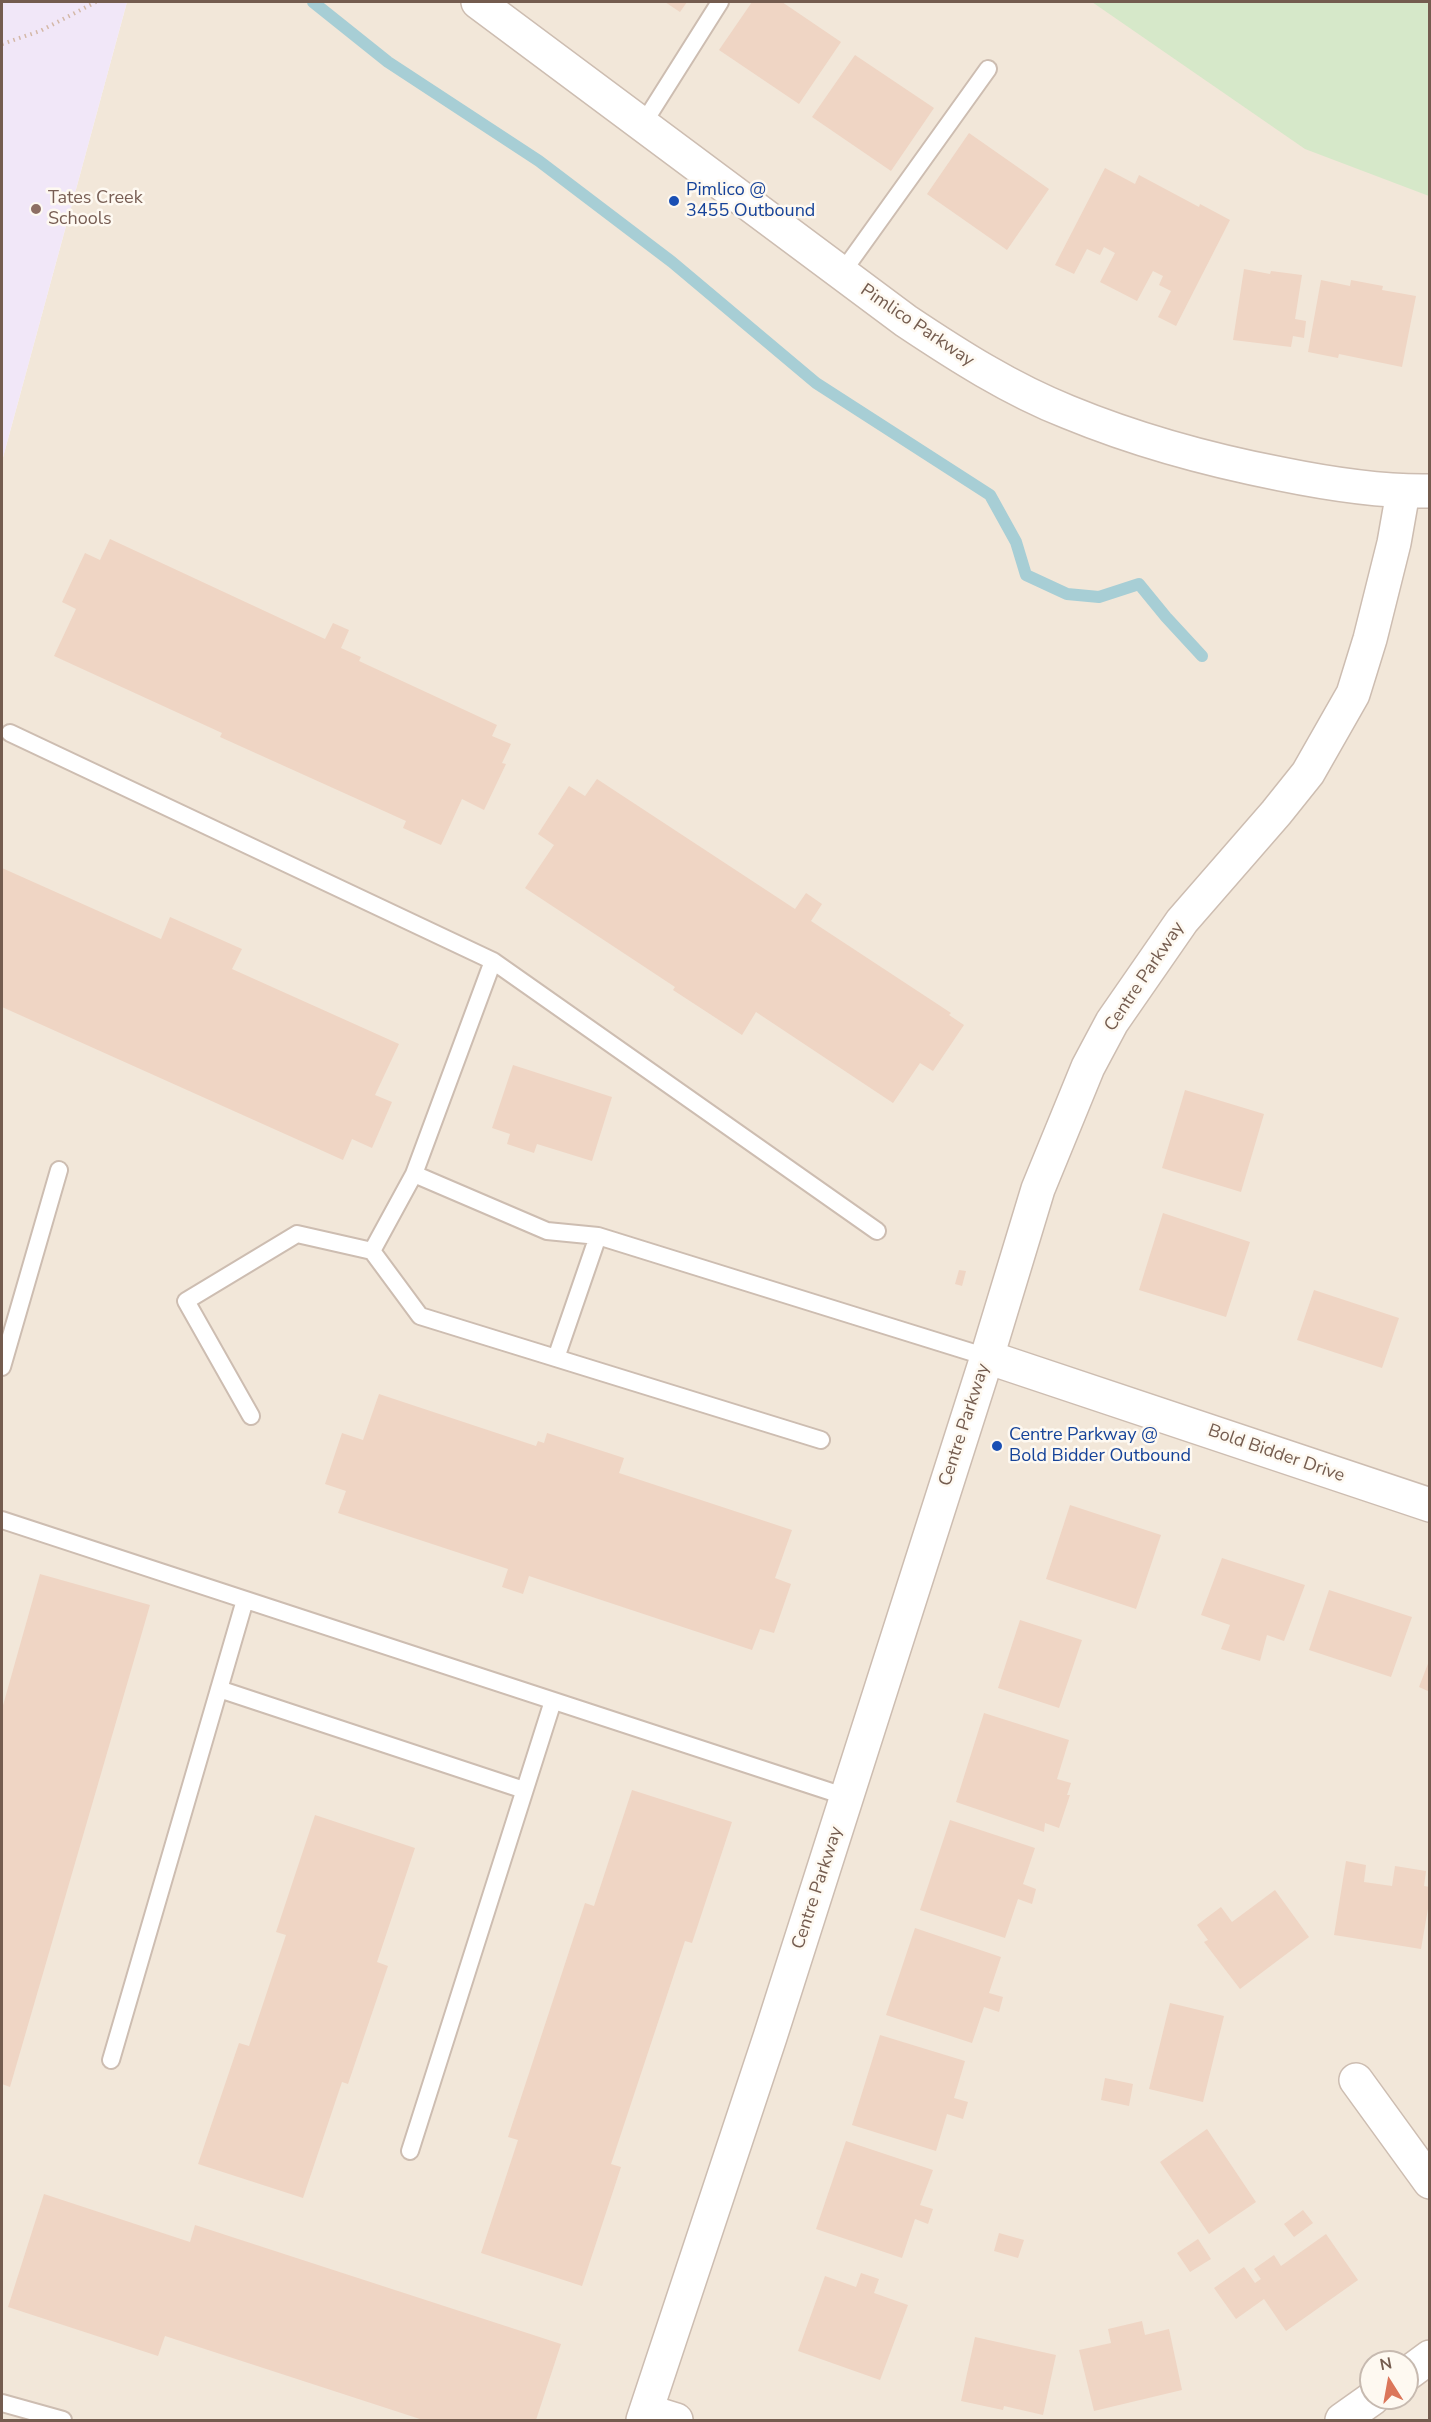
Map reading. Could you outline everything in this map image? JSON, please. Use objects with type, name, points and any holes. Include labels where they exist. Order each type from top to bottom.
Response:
[{"type":"street","name":"Pimlico Parkway","points":[[478,2],[906,321],[961,357],[1024,392],[1068,412],[1176,450],[1247,468],[1317,481],[1416,491]]},
{"type":"street","name":"Centre Parkway","points":[[655,2417],[1038,1189],[1088,1067],[1112,1022],[1182,921],[1308,773],[1353,694],[1371,639],[1394,543],[1416,491]]},
{"type":"street","name":"Bold Bidder Drive","points":[[987,1357],[1430,1505]]},
{"type":"street","points":[[1356,2080],[1430,2182]]},
{"type":"street","points":[[1342,2421],[1359,2408]]},
{"type":"lane","points":[[642,124],[720,2]]},
{"type":"lane","points":[[842,273],[988,69]]},
{"type":"lane","points":[[10,733],[494,961],[877,1231]]},
{"type":"lane","points":[[372,1251],[414,1174],[494,961]]},
{"type":"lane","points":[[2,1367],[59,1170]]},
{"type":"lane","points":[[414,1174],[547,1231],[598,1236],[987,1357]]},
{"type":"lane","points":[[251,1416],[186,1301],[297,1234],[372,1251],[420,1316],[821,1440]]},
{"type":"lane","points":[[556,1358],[598,1236]]},
{"type":"lane","points":[[2,1520],[847,1797]]},
{"type":"lane","points":[[111,2060],[246,1600]]},
{"type":"lane","points":[[219,1689],[524,1790]]},
{"type":"lane","points":[[410,2151],[553,1701]]},
{"type":"lane","points":[[2,2403],[63,2421]]},
{"type":"path","points":[[2,44],[40,31],[96,2]]},
{"type":"shaded area","name":"Tates Creek Schools","points":[[2,2],[127,2],[2,461]]},
{"type":"shaded area","points":[[127,2],[1429,2],[1429,2420],[2,2420],[2,461]]},
{"type":"green space","points":[[1092,2],[1429,2],[1429,196],[1305,149]]},
{"type":"building","points":[[665,2],[687,2],[680,12]]},
{"type":"building","points":[[752,2],[782,2],[841,42],[799,104],[719,50]]},
{"type":"building","points":[[855,55],[934,108],[891,171],[812,117]]},
{"type":"building","points":[[969,133],[1049,189],[1007,250],[927,194]]},
{"type":"building","points":[[1105,168],[1135,184],[1139,175],[1199,207],[1200,204],[1230,220],[1176,326],[1158,317],[1171,291],[1159,285],[1163,276],[1153,271],[1137,301],[1100,282],[1115,253],[1104,247],[1100,255],[1087,249],[1074,274],[1055,265]]},
{"type":"building","points":[[1244,269],[1270,274],[1271,271],[1302,275],[1295,319],[1306,321],[1304,338],[1293,336],[1291,347],[1233,340]]},
{"type":"building","points":[[1321,280],[1350,286],[1351,280],[1383,286],[1382,290],[1416,296],[1402,367],[1339,354],[1338,358],[1308,352]]},
{"type":"building","points":[[110,539],[325,639],[333,623],[349,630],[341,648],[361,657],[359,661],[497,725],[492,736],[511,744],[502,763],[506,764],[484,810],[462,799],[441,845],[403,828],[406,821],[220,737],[222,733],[54,656],[76,609],[62,602],[85,553],[100,560]]},
{"type":"building","points":[[597,779],[795,909],[806,893],[822,904],[811,921],[951,1013],[949,1015],[964,1025],[933,1071],[920,1063],[893,1103],[756,1012],[742,1035],[673,990],[675,987],[525,888],[554,845],[538,834],[569,786],[585,796]]},
{"type":"building","points":[[2,868],[161,939],[170,917],[242,949],[232,969],[399,1044],[375,1095],[392,1102],[372,1148],[352,1139],[343,1160],[2,1007]]},
{"type":"building","points":[[513,1065],[612,1097],[592,1161],[537,1144],[534,1153],[507,1144],[510,1134],[492,1128]]},
{"type":"building","points":[[1185,1090],[1264,1114],[1241,1192],[1162,1168]]},
{"type":"building","points":[[1163,1213],[1250,1242],[1226,1317],[1139,1290]]},
{"type":"building","points":[[959,1270],[966,1271],[962,1286],[955,1284]]},
{"type":"building","points":[[1314,1290],[1399,1318],[1382,1368],[1297,1340]]},
{"type":"building","points":[[379,1394],[536,1446],[538,1441],[544,1443],[547,1433],[624,1458],[619,1473],[792,1530],[775,1578],[791,1584],[774,1633],[760,1629],[752,1650],[529,1576],[523,1594],[502,1587],[508,1569],[338,1513],[346,1491],[325,1484],[342,1433],[363,1440]]},
{"type":"building","points":[[1070,1505],[1161,1535],[1136,1609],[1046,1579]]},
{"type":"building","points":[[1222,1558],[1305,1585],[1284,1641],[1267,1635],[1260,1661],[1221,1649],[1230,1625],[1201,1615]]},
{"type":"building","points":[[40,1574],[150,1605],[10,2087],[2,2084],[2,1709]]},
{"type":"building","points":[[1329,1590],[1412,1617],[1391,1677],[1309,1650]]},
{"type":"building","points":[[1020,1620],[1082,1640],[1059,1708],[998,1688]]},
{"type":"building","points":[[1430,1661],[1430,1692],[1419,1687]]},
{"type":"building","points":[[984,1713],[1069,1740],[1057,1779],[1071,1783],[1067,1795],[1070,1795],[1059,1828],[1045,1823],[1044,1832],[956,1802]]},
{"type":"building","points":[[632,1790],[732,1822],[692,1943],[685,1941],[611,2164],[621,2167],[582,2286],[481,2253],[518,2140],[508,2137],[585,1903],[594,1906]]},
{"type":"building","points":[[315,1815],[415,1848],[377,1962],[388,1966],[348,2084],[342,2082],[303,2198],[198,2164],[239,2043],[249,2046],[286,1935],[276,1932]]},
{"type":"building","points":[[950,1820],[1035,1848],[1023,1884],[1036,1889],[1032,1904],[1018,1899],[1005,1938],[920,1910]]},
{"type":"building","points":[[1346,1861],[1366,1865],[1364,1882],[1392,1886],[1395,1866],[1426,1871],[1424,1886],[1430,1887],[1430,1897],[1421,1949],[1334,1935]]},
{"type":"building","points":[[1275,1890],[1309,1937],[1240,1989],[1204,1942],[1208,1940],[1197,1925],[1221,1907],[1232,1922]]},
{"type":"building","points":[[915,1928],[1001,1957],[989,1993],[1003,1997],[999,2012],[984,2007],[972,2043],[886,2015]]},
{"type":"building","points":[[1170,2003],[1224,2016],[1203,2102],[1149,2089]]},
{"type":"building","points":[[880,2035],[965,2061],[954,2098],[968,2102],[963,2119],[947,2114],[936,2151],[852,2125]]},
{"type":"building","points":[[1105,2078],[1133,2084],[1129,2106],[1101,2100]]},
{"type":"building","points":[[1207,2129],[1256,2202],[1209,2234],[1160,2162]]},
{"type":"building","points":[[846,2141],[933,2170],[920,2205],[933,2209],[928,2224],[915,2219],[902,2258],[816,2229]]},
{"type":"building","points":[[44,2194],[190,2242],[195,2225],[561,2344],[536,2420],[423,2420],[165,2336],[158,2356],[8,2307]]},
{"type":"building","points":[[1303,2210],[1313,2223],[1294,2237],[1284,2224]]},
{"type":"building","points":[[999,2233],[1024,2240],[1018,2258],[994,2251]]},
{"type":"building","points":[[1326,2234],[1358,2280],[1286,2331],[1264,2299],[1236,2319],[1214,2288],[1244,2267],[1255,2283],[1261,2279],[1254,2269],[1274,2255],[1281,2266]]},
{"type":"building","points":[[1198,2239],[1211,2259],[1190,2272],[1177,2253]]},
{"type":"building","points":[[861,2273],[879,2279],[874,2293],[908,2305],[880,2380],[798,2351],[825,2276],[856,2287]]},
{"type":"building","points":[[1142,2321],[1145,2335],[1169,2329],[1182,2390],[1094,2411],[1079,2350],[1111,2343],[1108,2329]]},
{"type":"building","points":[[975,2337],[1056,2355],[1043,2415],[1004,2406],[1003,2410],[961,2401]]},
{"type":"waterway","points":[[313,2],[388,62],[539,161],[672,262],[816,383],[990,495],[1016,542],[1026,575],[1067,594],[1099,597],[1139,584],[1202,656]]},
{"type":"place","name":"Pimlico @ 3455 Outbound","points":[[674,201]]},
{"type":"place","name":"Tates Creek Schools","points":[[36,209]]},
{"type":"place","name":"Centre Parkway @ Bold Bidder Outbound","points":[[997,1446]]}]
